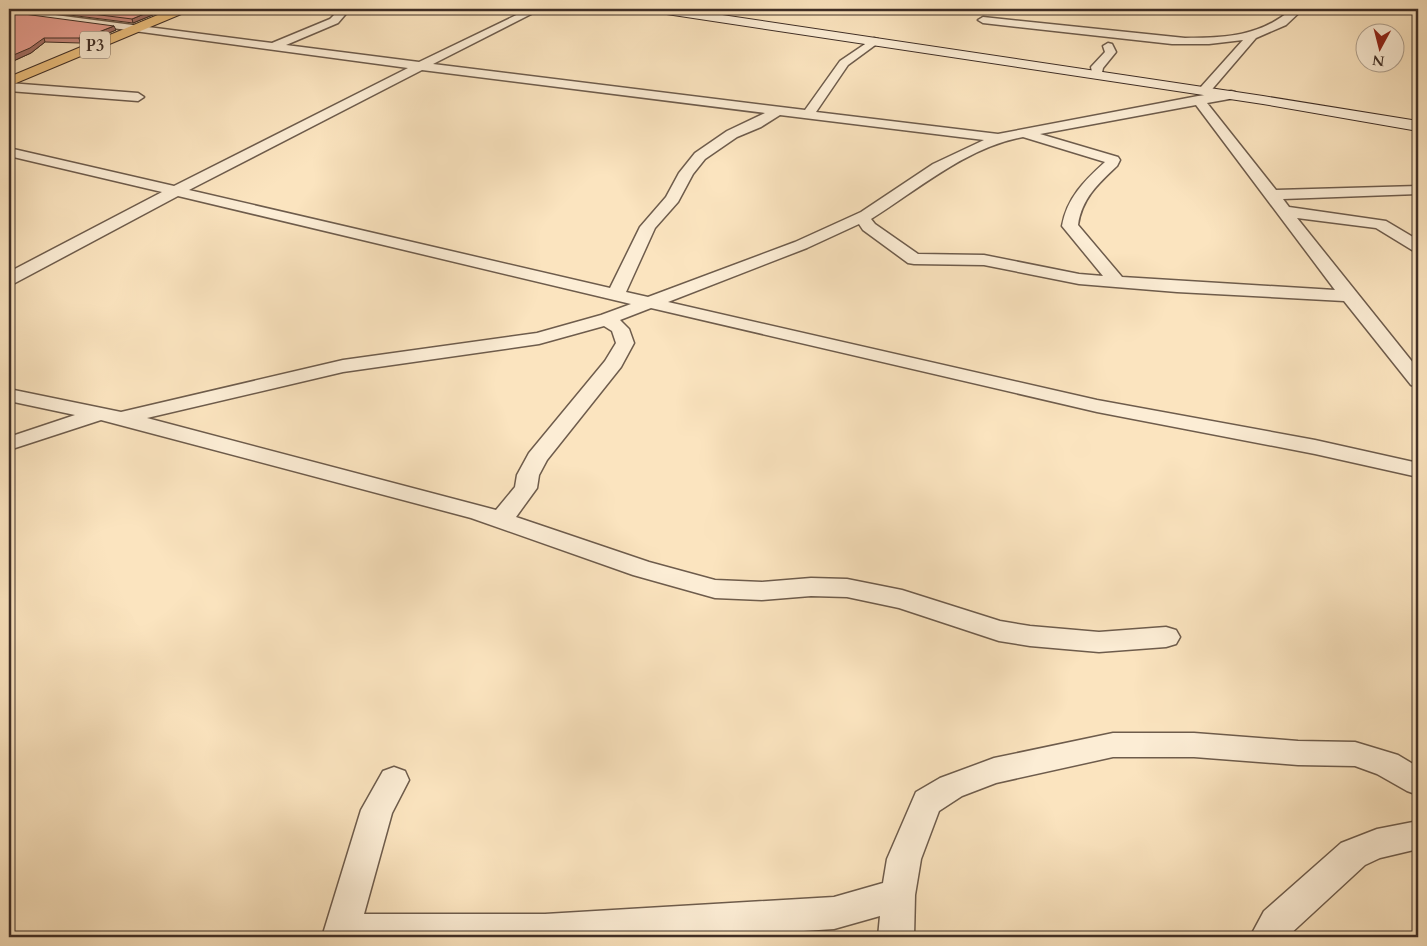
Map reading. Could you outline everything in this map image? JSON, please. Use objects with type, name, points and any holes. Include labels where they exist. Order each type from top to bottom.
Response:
[{"type":"main road","name":"P3","points":[[9,82],[182,9]]},
{"type":"main road","points":[[660,9],[1097,75],[1201,96],[1231,95],[1418,126]]},
{"type":"street","points":[[273,46],[334,21],[345,9]]},
{"type":"street","points":[[9,279],[176,191],[536,9]]},
{"type":"street","points":[[1108,46],[1137,42],[1209,41],[1252,36],[1282,23],[1298,9]]},
{"type":"street","points":[[9,11],[420,66],[999,138]]},
{"type":"street","points":[[983,20],[1081,24],[1186,41]]},
{"type":"street","points":[[1081,24],[1108,46],[1111,52],[1097,67],[1097,75]]},
{"type":"street","points":[[9,444],[110,416],[343,366],[539,338],[607,320],[801,245],[861,217],[938,167],[999,138],[1201,96],[1252,36]]},
{"type":"street","points":[[808,114],[844,63],[874,41]]},
{"type":"street","points":[[9,87],[138,97]]},
{"type":"street","points":[[1201,96],[1283,211],[1418,381]]},
{"type":"street","points":[[616,295],[648,227],[673,199],[686,173],[700,156],[732,134],[778,111]]},
{"type":"street","points":[[1023,134],[1113,160],[1078,198],[1071,217],[1070,226],[1118,282]]},
{"type":"street","points":[[9,152],[649,303],[1097,406],[1315,447],[1418,470]]},
{"type":"street","points":[[1272,194],[1418,190]]},
{"type":"street","points":[[1283,211],[1380,224],[1418,247]]},
{"type":"street","points":[[861,217],[868,227],[909,258],[914,259],[984,260],[1079,279],[1349,296]]},
{"type":"street","points":[[501,520],[526,488],[528,475],[536,458],[614,363],[625,343],[620,329],[607,320]]},
{"type":"street","points":[[9,395],[110,416],[479,513],[642,569],[715,588],[762,591],[811,587],[847,588],[902,600],[998,631],[1030,636],[1099,642],[1166,637]]},
{"type":"street","points":[[896,937],[898,895],[904,859],[927,802],[951,787],[994,771],[1113,745],[1194,745],[1355,754],[1387,764],[1418,782]]},
{"type":"street","points":[[394,780],[377,810],[341,934],[545,931],[834,913],[898,895]]},
{"type":"street","points":[[1268,937],[1276,923],[1353,854],[1377,844],[1418,835]]},
{"type":"building","points":[[53,9],[143,9],[154,10],[132,19]]},
{"type":"building","points":[[9,12],[114,26],[79,38],[44,38],[30,48],[9,57]]}]
